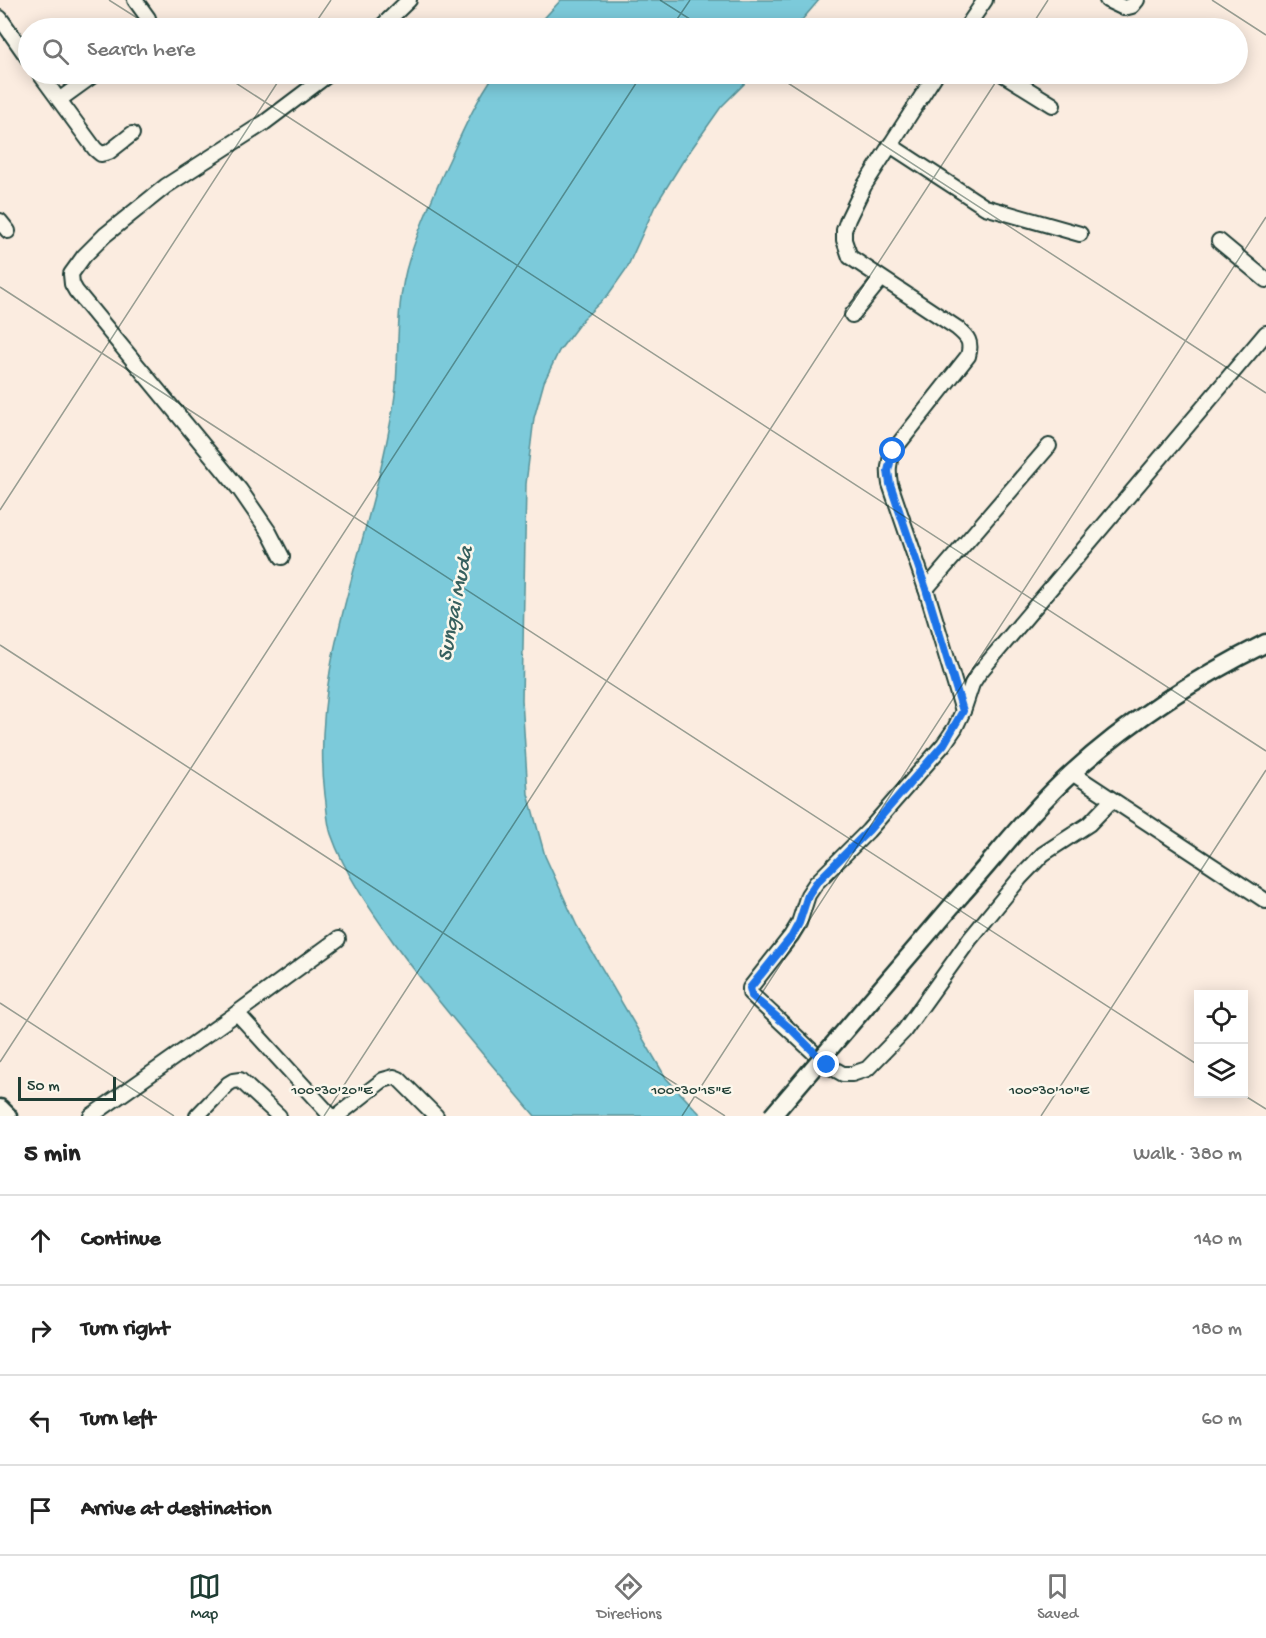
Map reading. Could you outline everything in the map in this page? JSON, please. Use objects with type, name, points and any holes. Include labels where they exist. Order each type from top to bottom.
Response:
[{"type":"main road","points":[[771,1116],[1029,817],[1072,773],[1158,705],[1211,672],[1266,643]]},
{"type":"main road","points":[[0,1108],[8,1116]]},
{"type":"street","points":[[135,0],[148,18]]},
{"type":"street","points":[[391,18],[410,0]]},
{"type":"street","points":[[973,18],[985,0]]},
{"type":"street","points":[[1107,0],[1125,8],[1132,6],[1137,0]]},
{"type":"street","points":[[0,18],[18,44]]},
{"type":"street","points":[[47,84],[101,154],[109,152],[132,134]]},
{"type":"street","points":[[59,100],[81,84]]},
{"type":"street","points":[[282,556],[269,532],[240,490],[76,291],[72,285],[71,274],[84,256],[105,235],[166,186],[264,123],[316,84]]},
{"type":"street","points":[[930,84],[864,186],[844,230],[846,249],[850,257],[968,337],[970,346],[968,356],[893,451],[888,471],[890,484],[926,589],[963,711]]},
{"type":"street","points":[[1019,84],[1053,105]]},
{"type":"street","points":[[890,146],[985,207],[1080,234]]},
{"type":"street","points":[[1219,241],[1266,280]]},
{"type":"street","points":[[852,315],[881,279]]},
{"type":"street","points":[[1112,800],[1089,824],[1049,850],[1031,866],[970,939],[904,1031],[867,1069],[852,1074],[843,1074],[827,1065],[792,1030],[752,996],[750,988],[792,936],[808,895],[816,883],[868,831],[944,744],[963,711],[972,684],[979,673],[1266,333]]},
{"type":"street","points":[[926,589],[1049,446]]},
{"type":"street","points":[[1072,773],[1266,901]]},
{"type":"street","points":[[91,1116],[338,939]]},
{"type":"street","points":[[237,1013],[331,1116]]},
{"type":"street","points":[[337,1116],[383,1080],[394,1077],[399,1079],[436,1116]]},
{"type":"street","points":[[197,1116],[233,1080],[240,1080],[246,1084],[279,1116]]},
{"type":"water","points":[[561,0],[819,0],[804,18],[544,18]]},
{"type":"water","name":"Sungai Muda","points":[[744,84],[721,107],[683,161],[655,206],[627,268],[608,295],[583,319],[559,351],[544,382],[534,418],[526,484],[522,700],[528,794],[545,856],[577,926],[666,1078],[702,1116],[535,1116],[445,1009],[394,943],[351,877],[337,849],[329,825],[323,748],[326,702],[343,611],[379,475],[392,413],[396,385],[400,306],[405,275],[417,236],[442,177],[488,85]]},
{"type":"route","points":[[827,1065],[792,1030],[752,996],[750,988],[792,936],[808,895],[816,883],[868,831],[944,744],[963,711],[926,589],[890,484],[889,460],[893,451]]}]
